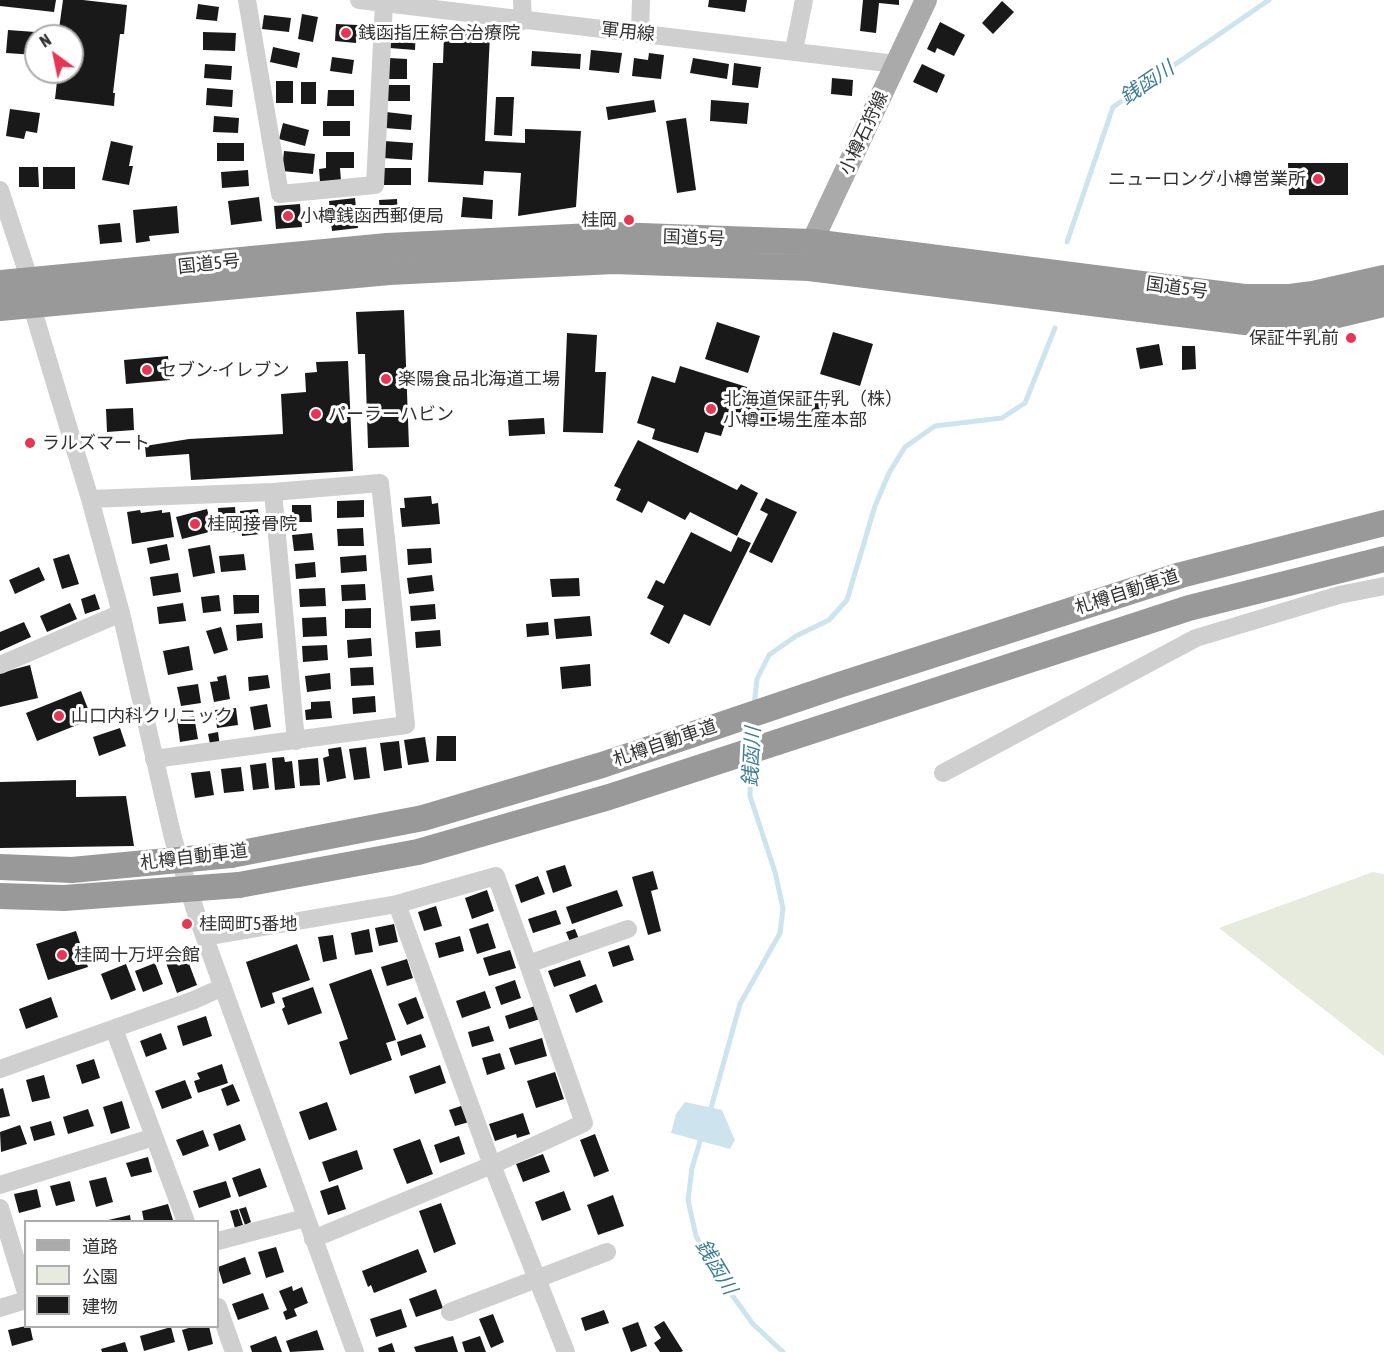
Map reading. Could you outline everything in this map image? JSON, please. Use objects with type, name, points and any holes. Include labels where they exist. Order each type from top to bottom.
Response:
[{"type":"highway","name":"国道5号","points":[[0,283],[387,246],[613,235],[812,242],[1244,297],[1290,297],[1313,294],[1384,278]]},
{"type":"highway","name":"国道5号","points":[[0,308],[32,307],[389,272],[614,261],[809,268],[1245,322],[1316,320],[1384,304]]},
{"type":"highway","name":"札樽自動車道","points":[[0,867],[72,870],[231,855],[423,818],[602,765],[838,685],[1181,575],[1384,524]]},
{"type":"highway","name":"札樽自動車道","points":[[0,896],[64,898],[239,885],[418,852],[609,797],[1189,608],[1384,559]]},
{"type":"main road","name":"小樽石狩線","points":[[809,268],[812,242],[926,0]]},
{"type":"street","points":[[247,0],[280,194],[375,185],[384,3]]},
{"type":"street","name":"軍用線","points":[[359,0],[403,3],[523,21],[896,64]]},
{"type":"street","points":[[522,0],[523,21]]},
{"type":"street","points":[[640,33],[642,0]]},
{"type":"street","points":[[794,51],[804,0]]},
{"type":"street","points":[[0,190],[30,281],[32,307],[90,499],[121,613],[173,838],[205,937],[355,1352]]},
{"type":"street","points":[[90,499],[273,492],[380,483],[406,725],[154,759]]},
{"type":"street","points":[[273,492],[296,741]]},
{"type":"street","points":[[943,773],[1196,638],[1339,595],[1384,586]]},
{"type":"street","points":[[0,665],[121,613]]},
{"type":"street","points":[[205,937],[398,904],[496,876],[528,964],[584,1123],[492,1165],[313,1239]]},
{"type":"street","points":[[398,904],[492,1165],[566,1352]]},
{"type":"street","points":[[528,964],[628,929]]},
{"type":"street","points":[[0,1069],[194,1000],[223,987]]},
{"type":"street","points":[[114,1029],[186,1220]]},
{"type":"street","points":[[0,1185],[154,1137]]},
{"type":"street","points":[[0,1208],[24,1286]]},
{"type":"street","points":[[219,1241],[305,1218]]},
{"type":"street","points":[[450,1312],[607,1252]]},
{"type":"street","points":[[0,1308],[24,1301]]},
{"type":"street","points":[[219,1310],[234,1352]]},
{"type":"green space","points":[[1373,872],[1384,874],[1384,1056],[1219,928]]},
{"type":"water","points":[[685,1102],[722,1110],[735,1140],[730,1149],[671,1133],[676,1114]]},
{"type":"building","points":[[0,0],[56,0],[54,12],[0,6]]},
{"type":"building","points":[[63,0],[127,5],[124,34],[120,34],[113,93],[115,93],[114,106],[55,99],[57,84],[84,84],[84,24],[60,24]]},
{"type":"building","points":[[709,0],[747,0],[745,12],[708,7]]},
{"type":"building","points":[[863,0],[899,0],[899,5],[879,3],[876,33],[860,31]]},
{"type":"building","points":[[1002,1],[1014,12],[993,34],[982,23]]},
{"type":"building","points":[[198,4],[219,7],[217,21],[196,19]]},
{"type":"building","points":[[302,14],[318,17],[313,42],[298,39]]},
{"type":"building","points":[[264,15],[291,18],[289,32],[262,29]]},
{"type":"building","points":[[940,22],[965,35],[954,56],[937,48],[935,53],[927,49]]},
{"type":"building","name":"銭函指圧綜合治療院","points":[[336,24],[358,25],[356,43],[335,41]]},
{"type":"building","points":[[392,28],[416,29],[415,50],[390,48]]},
{"type":"building","points":[[8,30],[24,31],[24,54],[6,53]]},
{"type":"building","points":[[203,32],[236,33],[235,51],[203,50]]},
{"type":"building","points":[[444,33],[490,34],[485,141],[525,143],[525,129],[581,131],[576,207],[518,216],[521,173],[484,171],[483,185],[428,182],[433,63],[443,63]]},
{"type":"building","points":[[273,47],[300,53],[297,68],[270,62]]},
{"type":"building","points":[[591,50],[622,53],[619,73],[589,70]]},
{"type":"building","points":[[532,51],[581,54],[580,69],[531,66]]},
{"type":"building","points":[[649,53],[664,55],[661,79],[632,76],[634,58],[648,60]]},
{"type":"building","points":[[332,57],[354,60],[352,74],[330,71]]},
{"type":"building","points":[[389,58],[407,59],[407,79],[388,79]]},
{"type":"building","points":[[693,58],[729,64],[727,79],[690,73]]},
{"type":"building","points":[[734,63],[761,67],[758,88],[732,85]]},
{"type":"building","points":[[205,64],[232,66],[231,80],[204,78]]},
{"type":"building","points":[[922,64],[945,75],[937,93],[913,82]]},
{"type":"building","points":[[832,78],[853,80],[852,96],[831,94]]},
{"type":"building","points":[[276,81],[293,81],[293,103],[276,103]]},
{"type":"building","points":[[301,82],[316,82],[316,104],[301,104]]},
{"type":"building","points":[[387,85],[410,85],[410,101],[387,101]]},
{"type":"building","points":[[207,88],[233,90],[232,107],[206,105]]},
{"type":"building","points":[[328,90],[354,90],[354,106],[327,106]]},
{"type":"building","points":[[496,97],[514,97],[512,136],[494,135]]},
{"type":"building","points":[[654,100],[656,112],[608,120],[606,107]]},
{"type":"building","points":[[711,100],[749,103],[747,124],[710,121]]},
{"type":"building","points":[[10,109],[40,113],[37,133],[26,131],[24,139],[6,136]]},
{"type":"building","points":[[386,112],[412,115],[411,130],[385,128]]},
{"type":"building","points":[[214,116],[239,118],[238,133],[213,132]]},
{"type":"building","points":[[686,118],[696,190],[677,193],[666,121]]},
{"type":"building","points":[[323,121],[350,121],[350,136],[323,136]]},
{"type":"building","points":[[283,123],[309,130],[305,146],[279,139]]},
{"type":"building","points":[[111,141],[133,146],[129,166],[133,166],[129,185],[102,180]]},
{"type":"building","points":[[384,141],[413,143],[412,160],[383,158]]},
{"type":"building","points":[[217,143],[244,143],[244,161],[217,161]]},
{"type":"building","points":[[284,151],[315,154],[313,174],[282,171]]},
{"type":"building","points":[[326,152],[354,152],[354,168],[340,168],[341,181],[320,182],[319,169],[326,168]]},
{"type":"building","name":"ニューロング小樽営業所","points":[[1288,163],[1348,163],[1348,195],[1289,195]]},
{"type":"building","points":[[19,167],[38,167],[39,187],[19,187]]},
{"type":"building","points":[[43,167],[75,167],[75,189],[43,189]]},
{"type":"building","points":[[384,168],[411,168],[411,185],[383,185]]},
{"type":"building","points":[[248,170],[249,186],[222,188],[221,172]]},
{"type":"building","points":[[259,197],[262,221],[231,225],[228,201]]},
{"type":"building","points":[[463,197],[493,200],[492,219],[461,217]]},
{"type":"building","points":[[355,198],[358,228],[332,231],[329,201]]},
{"type":"building","points":[[397,199],[398,215],[380,216],[379,200]]},
{"type":"building","name":"小樽銭函西郵便局","points":[[300,204],[302,227],[276,229],[274,206]]},
{"type":"building","points":[[177,206],[179,233],[149,236],[150,241],[136,243],[133,210]]},
{"type":"building","points":[[120,223],[122,242],[100,244],[98,225]]},
{"type":"building","name":"楽陽食品北海道工場","points":[[404,310],[409,447],[368,448],[365,354],[358,354],[356,312]]},
{"type":"building","points":[[717,322],[760,336],[748,373],[705,359]]},
{"type":"building","points":[[833,332],[873,344],[860,386],[820,374]]},
{"type":"building","points":[[567,333],[597,335],[595,372],[606,372],[603,433],[563,432]]},
{"type":"building","points":[[1159,344],[1163,365],[1140,369],[1136,348]]},
{"type":"building","points":[[1182,346],[1195,346],[1196,369],[1182,370]]},
{"type":"building","name":"セブン-イレブン","points":[[168,356],[170,380],[126,384],[124,360]]},
{"type":"building","name":"パーラーハビン","points":[[348,361],[353,471],[191,480],[189,454],[146,457],[145,446],[189,439],[283,434],[281,394],[306,392],[305,373],[317,372],[316,362]]},
{"type":"building","name":"北海道保証牛乳（株） 小樽工場生産本部","points":[[680,366],[785,399],[775,429],[744,419],[742,425],[726,421],[721,436],[705,432],[698,453],[652,439],[655,429],[637,423],[652,376],[675,383]]},
{"type":"building","points":[[816,398],[828,401],[824,416],[811,412]]},
{"type":"building","points":[[133,408],[134,430],[107,432],[106,409]]},
{"type":"building","points":[[544,418],[545,434],[509,436],[508,420]]},
{"type":"building","points":[[638,440],[737,490],[741,484],[758,493],[737,536],[690,512],[685,520],[648,501],[642,513],[616,500],[621,489],[614,486]]},
{"type":"building","points":[[431,496],[432,504],[438,503],[440,524],[402,527],[400,508],[405,508],[404,498]]},
{"type":"building","points":[[766,498],[797,512],[772,563],[749,552],[768,514],[760,510]]},
{"type":"building","points":[[364,500],[364,517],[337,518],[337,501]]},
{"type":"building","points":[[292,505],[311,505],[312,522],[292,522]]},
{"type":"building","points":[[235,507],[237,532],[219,533],[218,508]]},
{"type":"building","name":"桂岡接骨院","points":[[207,509],[213,531],[182,539],[176,517]]},
{"type":"building","points":[[258,509],[260,534],[242,536],[240,511]]},
{"type":"building","points":[[140,510],[141,513],[162,510],[162,513],[170,512],[174,537],[132,544],[127,512]]},
{"type":"building","points":[[363,528],[364,546],[338,546],[337,529]]},
{"type":"building","points":[[691,532],[731,552],[738,537],[751,543],[710,626],[684,614],[669,644],[650,634],[664,606],[647,598],[656,580],[664,584]]},
{"type":"building","points":[[312,533],[314,550],[294,551],[292,535]]},
{"type":"building","points":[[167,544],[170,560],[150,564],[147,548]]},
{"type":"building","points":[[210,545],[215,573],[193,577],[188,549]]},
{"type":"building","points":[[431,548],[432,563],[408,565],[407,549]]},
{"type":"building","points":[[69,554],[79,584],[62,589],[53,559]]},
{"type":"building","points":[[244,554],[246,570],[221,572],[219,556]]},
{"type":"building","points":[[366,555],[367,571],[341,573],[340,557]]},
{"type":"building","points":[[315,562],[316,577],[296,579],[295,564]]},
{"type":"building","points":[[39,567],[45,580],[15,594],[9,580]]},
{"type":"building","points":[[178,573],[181,592],[153,596],[150,577]]},
{"type":"building","points":[[432,575],[434,591],[409,594],[407,578]]},
{"type":"building","points":[[579,578],[580,596],[552,597],[550,579]]},
{"type":"building","points":[[365,584],[366,600],[342,601],[341,585]]},
{"type":"building","points":[[325,588],[326,606],[300,607],[299,589]]},
{"type":"building","points":[[95,594],[100,609],[85,614],[81,599]]},
{"type":"building","points":[[219,595],[221,611],[203,613],[201,597]]},
{"type":"building","points":[[233,595],[259,595],[259,613],[234,614]]},
{"type":"building","points":[[70,603],[77,619],[47,632],[40,616]]},
{"type":"building","points":[[183,603],[186,621],[159,624],[157,607]]},
{"type":"building","points":[[435,604],[436,619],[411,621],[410,606]]},
{"type":"building","points":[[371,608],[371,628],[345,628],[345,609]]},
{"type":"building","points":[[590,616],[592,636],[556,639],[554,619]]},
{"type":"building","points":[[326,617],[327,636],[303,637],[302,618]]},
{"type":"building","points":[[24,622],[31,637],[0,651],[0,632]]},
{"type":"building","points":[[548,622],[549,635],[527,637],[526,624]]},
{"type":"building","points":[[262,623],[263,638],[237,641],[236,625]]},
{"type":"building","points":[[221,627],[228,650],[214,654],[206,631]]},
{"type":"building","points":[[440,630],[441,646],[416,648],[415,632]]},
{"type":"building","points":[[371,638],[372,656],[348,658],[347,640]]},
{"type":"building","points":[[327,645],[328,660],[303,662],[302,646]]},
{"type":"building","points":[[189,646],[193,670],[168,675],[163,651]]},
{"type":"building","points":[[590,664],[591,686],[562,689],[560,667]]},
{"type":"building","points":[[30,665],[38,698],[0,707],[0,673]]},
{"type":"building","points":[[373,667],[374,685],[351,686],[350,668]]},
{"type":"building","points":[[330,673],[331,689],[307,692],[305,676]]},
{"type":"building","points":[[226,675],[230,699],[214,702],[210,682],[218,681],[217,677]]},
{"type":"building","points":[[268,675],[270,688],[249,691],[248,677]]},
{"type":"building","points":[[198,684],[201,703],[181,706],[177,687]]},
{"type":"building","name":"山口内科クリニック","points":[[81,691],[92,719],[37,741],[26,713]]},
{"type":"building","points":[[375,696],[376,712],[353,714],[352,698]]},
{"type":"building","points":[[330,701],[332,718],[306,720],[305,710],[311,709],[311,702]]},
{"type":"building","points":[[267,704],[271,727],[254,730],[250,707]]},
{"type":"building","points":[[236,708],[238,725],[217,728],[215,710]]},
{"type":"building","points":[[194,716],[198,739],[180,742],[177,719]]},
{"type":"building","points":[[120,728],[126,746],[99,756],[93,737]]},
{"type":"building","points":[[218,732],[220,747],[211,749],[208,734]]},
{"type":"building","points":[[437,736],[456,736],[456,761],[436,761]]},
{"type":"building","points":[[425,737],[429,762],[408,765],[404,740]]},
{"type":"building","points":[[399,741],[402,768],[384,771],[380,743]]},
{"type":"building","points":[[341,747],[346,778],[327,782],[323,758],[329,756],[328,749]]},
{"type":"building","points":[[366,747],[370,778],[354,780],[349,749]]},
{"type":"building","points":[[284,757],[285,762],[292,761],[295,788],[275,790],[272,758]]},
{"type":"building","points":[[318,758],[320,785],[300,786],[298,760]]},
{"type":"building","points":[[266,763],[269,788],[253,790],[250,765]]},
{"type":"building","points":[[241,767],[244,791],[224,793],[221,769]]},
{"type":"building","points":[[210,771],[214,795],[195,798],[191,773]]},
{"type":"building","points":[[76,780],[76,797],[126,796],[134,846],[0,848],[0,782]]},
{"type":"building","points":[[565,865],[572,886],[553,893],[546,871]]},
{"type":"building","points":[[653,871],[658,889],[651,891],[661,931],[648,935],[632,877]]},
{"type":"building","points":[[538,876],[545,894],[521,903],[515,885]]},
{"type":"building","points":[[487,890],[494,911],[472,919],[465,898]]},
{"type":"building","points":[[617,890],[623,906],[572,924],[566,907]]},
{"type":"building","points":[[436,906],[442,926],[424,931],[418,912]]},
{"type":"building","points":[[556,910],[561,924],[533,933],[528,919]]},
{"type":"building","points":[[488,923],[496,948],[477,954],[469,929]]},
{"type":"building","points":[[394,924],[398,942],[379,946],[375,928]]},
{"type":"building","points":[[369,929],[373,952],[355,955],[351,933]]},
{"type":"building","points":[[575,929],[581,944],[572,947],[566,932]]},
{"type":"building","name":"桂岡十万坪会館","points":[[76,931],[88,967],[48,980],[36,944]]},
{"type":"building","points":[[333,935],[337,959],[323,962],[318,937]]},
{"type":"building","points":[[460,936],[464,951],[439,958],[435,943]]},
{"type":"building","points":[[297,944],[310,980],[272,993],[275,1003],[261,1008],[246,962]]},
{"type":"building","points":[[629,945],[634,960],[613,967],[608,952]]},
{"type":"building","points":[[510,950],[516,968],[489,976],[483,958]]},
{"type":"building","points":[[185,953],[197,985],[177,993],[165,960]]},
{"type":"building","points":[[407,959],[413,978],[387,986],[381,967]]},
{"type":"building","points":[[580,960],[586,976],[554,987],[548,971]]},
{"type":"building","points":[[155,963],[163,984],[143,992],[135,971]]},
{"type":"building","points":[[126,964],[136,990],[111,1000],[101,974]]},
{"type":"building","points":[[371,969],[396,1040],[386,1043],[392,1060],[350,1075],[339,1042],[348,1039],[329,984]]},
{"type":"building","points":[[515,980],[521,998],[501,1005],[495,987]]},
{"type":"building","points":[[596,984],[603,1002],[576,1013],[569,995]]},
{"type":"building","points":[[313,987],[322,1013],[288,1025],[282,1009],[285,1007],[282,998]]},
{"type":"building","points":[[485,991],[491,1008],[462,1018],[456,1001]]},
{"type":"building","points":[[51,997],[58,1017],[26,1029],[19,1009]]},
{"type":"building","points":[[416,997],[424,1018],[407,1025],[398,1004]]},
{"type":"building","points":[[535,1006],[540,1019],[509,1029],[505,1016]]},
{"type":"building","points":[[206,1016],[212,1036],[183,1046],[177,1026]]},
{"type":"building","points":[[489,1026],[494,1041],[472,1047],[468,1032]]},
{"type":"building","points":[[161,1033],[167,1049],[146,1057],[140,1041]]},
{"type":"building","points":[[421,1034],[426,1047],[401,1056],[397,1042]]},
{"type":"building","points":[[542,1038],[547,1056],[515,1065],[509,1048]]},
{"type":"building","points":[[500,1053],[505,1069],[487,1075],[482,1058]]},
{"type":"building","points":[[94,1059],[100,1078],[82,1084],[76,1065]]},
{"type":"building","points":[[222,1064],[228,1083],[198,1093],[194,1081],[200,1079],[197,1073]]},
{"type":"building","points":[[440,1065],[446,1083],[415,1094],[409,1076]]},
{"type":"building","points":[[555,1072],[564,1099],[536,1108],[527,1081]]},
{"type":"building","points":[[44,1075],[50,1098],[32,1102],[26,1080]]},
{"type":"building","points":[[185,1080],[192,1098],[162,1109],[155,1091]]},
{"type":"building","points":[[233,1084],[240,1101],[227,1106],[221,1089]]},
{"type":"building","points":[[3,1088],[10,1116],[0,1118],[0,1089]]},
{"type":"building","points":[[122,1101],[130,1128],[111,1134],[103,1107]]},
{"type":"building","points":[[327,1102],[337,1130],[309,1140],[299,1112]]},
{"type":"building","points":[[464,1105],[469,1122],[455,1126],[449,1110]]},
{"type":"building","points":[[88,1109],[94,1126],[68,1134],[63,1117]]},
{"type":"building","points":[[523,1113],[530,1134],[517,1138],[516,1134],[495,1141],[489,1124]]},
{"type":"building","points":[[51,1121],[55,1135],[34,1141],[30,1127]]},
{"type":"building","points":[[240,1124],[246,1140],[219,1151],[213,1134]]},
{"type":"building","points":[[20,1125],[27,1144],[1,1152],[0,1132]]},
{"type":"building","points":[[203,1130],[209,1146],[183,1156],[176,1140]]},
{"type":"building","points":[[595,1134],[609,1171],[594,1177],[580,1140]]},
{"type":"building","points":[[459,1136],[465,1154],[440,1163],[434,1145]]},
{"type":"building","points":[[420,1139],[433,1174],[407,1184],[393,1149]]},
{"type":"building","points":[[357,1150],[363,1169],[329,1182],[322,1162]]},
{"type":"building","points":[[543,1154],[550,1172],[523,1182],[516,1164]]},
{"type":"building","points":[[148,1157],[152,1172],[131,1177],[126,1163]]},
{"type":"building","points":[[260,1168],[267,1187],[239,1197],[232,1178]]},
{"type":"building","points":[[106,1177],[113,1202],[96,1207],[89,1181]]},
{"type":"building","points":[[70,1181],[75,1201],[56,1206],[50,1186]]},
{"type":"building","points":[[226,1181],[231,1197],[199,1208],[193,1191]]},
{"type":"building","points":[[338,1185],[346,1209],[328,1215],[320,1191]]},
{"type":"building","points":[[37,1189],[41,1207],[19,1213],[14,1194]]},
{"type":"building","points":[[564,1191],[571,1210],[542,1221],[535,1202]]},
{"type":"building","points":[[613,1195],[624,1226],[598,1235],[587,1205]]},
{"type":"building","points":[[441,1203],[456,1244],[434,1253],[419,1211]]},
{"type":"building","points":[[168,1204],[173,1220],[144,1220],[142,1211]]},
{"type":"building","points":[[246,1207],[251,1222],[245,1225],[239,1209]]},
{"type":"building","points":[[238,1209],[243,1225],[235,1228],[230,1211]]},
{"type":"building","points":[[130,1215],[131,1220],[108,1220]]},
{"type":"building","points":[[276,1247],[284,1272],[266,1278],[258,1252]]},
{"type":"building","points":[[418,1249],[427,1272],[374,1293],[371,1285],[368,1287],[362,1271]]},
{"type":"building","points":[[245,1257],[251,1274],[223,1284],[219,1267]]},
{"type":"building","points":[[292,1286],[293,1291],[302,1287],[308,1303],[294,1309],[297,1316],[286,1320],[283,1312],[287,1310],[279,1291]]},
{"type":"building","points":[[436,1289],[443,1308],[416,1317],[409,1299]]},
{"type":"building","points":[[263,1293],[269,1309],[238,1320],[232,1304]]},
{"type":"building","points":[[401,1309],[407,1327],[376,1337],[370,1319]]},
{"type":"building","points":[[604,1310],[609,1323],[585,1331],[581,1318]]},
{"type":"building","points":[[493,1314],[504,1342],[491,1348],[479,1319]]},
{"type":"building","points":[[664,1321],[683,1351],[660,1352],[654,1343],[661,1338],[654,1327]]},
{"type":"building","points":[[638,1322],[647,1346],[631,1352],[622,1328]]},
{"type":"building","points":[[24,1326],[30,1328],[33,1340],[12,1346],[8,1330]]},
{"type":"building","points":[[171,1328],[175,1342],[144,1351],[140,1336]]},
{"type":"building","points":[[209,1328],[213,1344],[188,1351],[182,1330]]},
{"type":"building","points":[[317,1330],[324,1350],[290,1352],[286,1341]]},
{"type":"building","points":[[276,1336],[282,1352],[252,1352],[250,1346]]},
{"type":"building","points":[[453,1336],[458,1352],[416,1352],[414,1347]]},
{"type":"building","points":[[480,1336],[486,1352],[465,1352],[462,1342]]},
{"type":"building","points":[[125,1342],[128,1352],[102,1352],[101,1349]]},
{"type":"building","points":[[392,1343],[395,1352],[379,1352],[378,1348]]},
{"type":"waterway","name":"銭函川","points":[[1067,242],[1113,107],[1269,0]]},
{"type":"waterway","name":"銭函川","points":[[754,706],[757,679],[769,655],[796,636],[829,620],[847,600],[875,506],[889,473],[905,447],[935,426],[1002,418],[1025,403],[1055,328]]},
{"type":"waterway","name":"銭函川","points":[[752,742],[753,721]]},
{"type":"waterway","name":"銭函川","points":[[709,1115],[740,1004],[780,933],[783,908],[775,872],[750,796],[751,757]]},
{"type":"waterway","name":"銭函川","points":[[702,1135],[692,1168],[688,1200],[696,1236],[716,1273],[753,1324],[783,1352]]},
{"type":"place","name":"銭函指圧綜合治療院","points":[[346,33]]},
{"type":"place","name":"ニューロング小樽営業所","points":[[1318,179]]},
{"type":"place","name":"小樽銭函西郵便局","points":[[288,216]]},
{"type":"place","name":"桂岡","points":[[629,220]]},
{"type":"place","name":"保証牛乳前","points":[[1351,338]]},
{"type":"place","name":"セブン-イレブン","points":[[147,370]]},
{"type":"place","name":"楽陽食品北海道工場","points":[[386,379]]},
{"type":"place","name":"北海道保証牛乳（株） 小樽工場生産本部","points":[[711,409]]},
{"type":"place","name":"パーラーハビン","points":[[316,414]]},
{"type":"place","name":"ラルズマート","points":[[30,443]]},
{"type":"place","name":"桂岡接骨院","points":[[195,524]]},
{"type":"place","name":"山口内科クリニック","points":[[59,716]]},
{"type":"place","name":"桂岡町5番地","points":[[187,924]]},
{"type":"place","name":"桂岡十万坪会館","points":[[62,955]]}]
